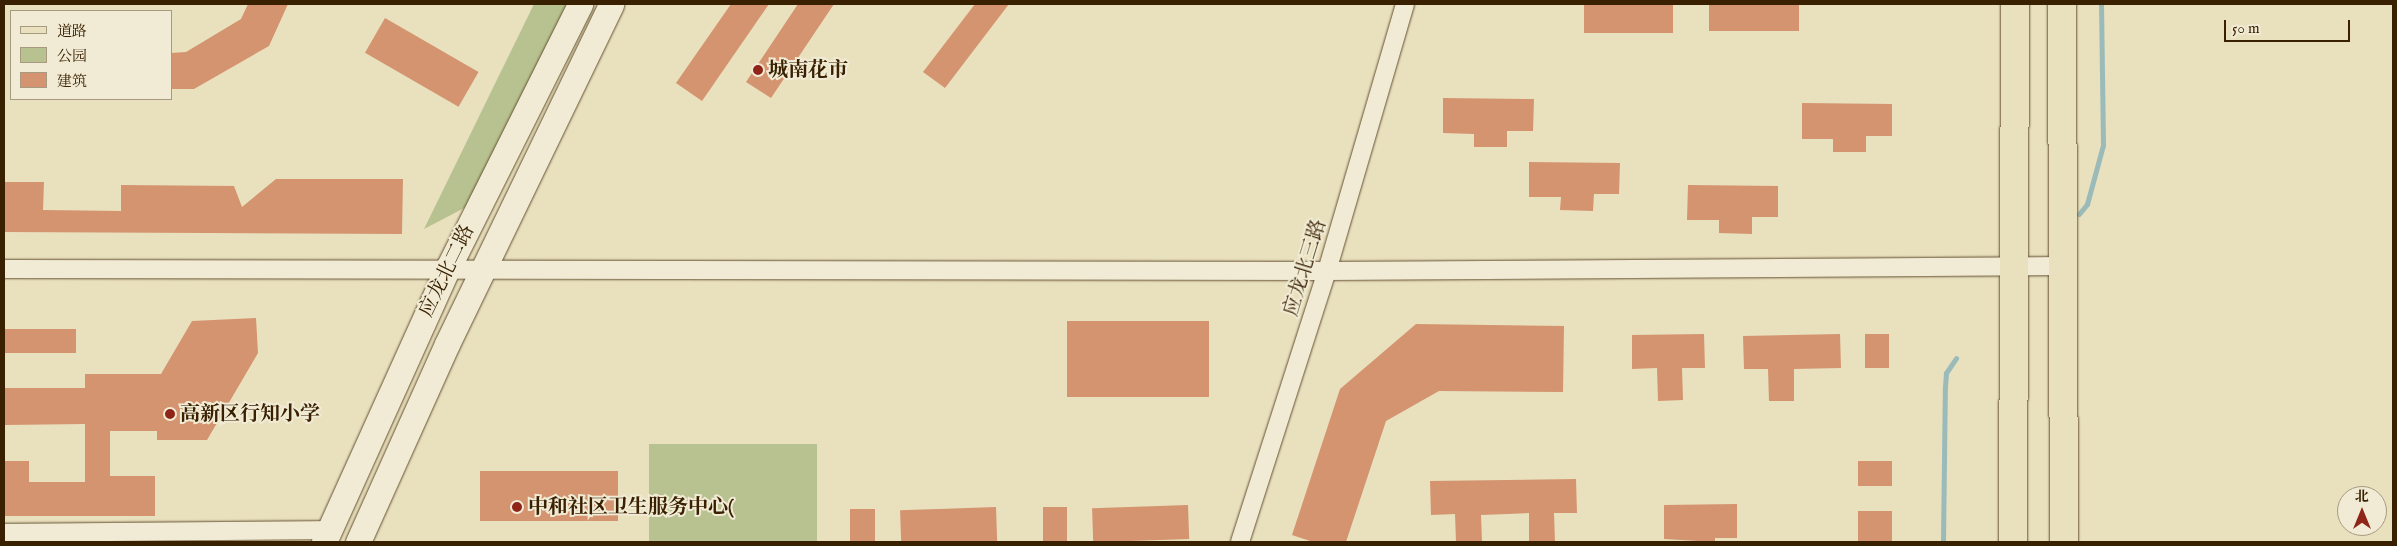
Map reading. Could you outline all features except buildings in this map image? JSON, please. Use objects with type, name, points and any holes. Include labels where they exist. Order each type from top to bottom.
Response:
[{"type":"main road","name":"应龙北二路","points":[[326,536],[448,268],[580,4]]},
{"type":"main road","name":"应龙北二路","points":[[358,542],[483,268],[611,4]]},
{"type":"main road","points":[[2013,542],[2015,4]]},
{"type":"main road","points":[[2062,4],[2064,542]]},
{"type":"street","name":"应龙北三路","points":[[1240,542],[1327,271],[1405,4]]},
{"type":"street","points":[[4,269],[483,268],[1327,271],[2014,268],[2063,266]]},
{"type":"street","points":[[4,532],[326,536]]},
{"type":"green space","points":[[534,4],[568,4],[474,203],[424,229]]},
{"type":"green space","points":[[649,444],[817,444],[817,542],[649,542]]},
{"type":"waterway","points":[[2079,214],[2087,204],[2103,145],[2101,4]]},
{"type":"waterway","points":[[1943,542],[1945,387],[1946,373],[1956,358]]},
{"type":"place","name":"城南花市","points":[[758,70]]},
{"type":"place","name":"高新区行知小学","points":[[170,414]]},
{"type":"place","name":"中和社区卫生服务中心(","points":[[517,507]]}]
